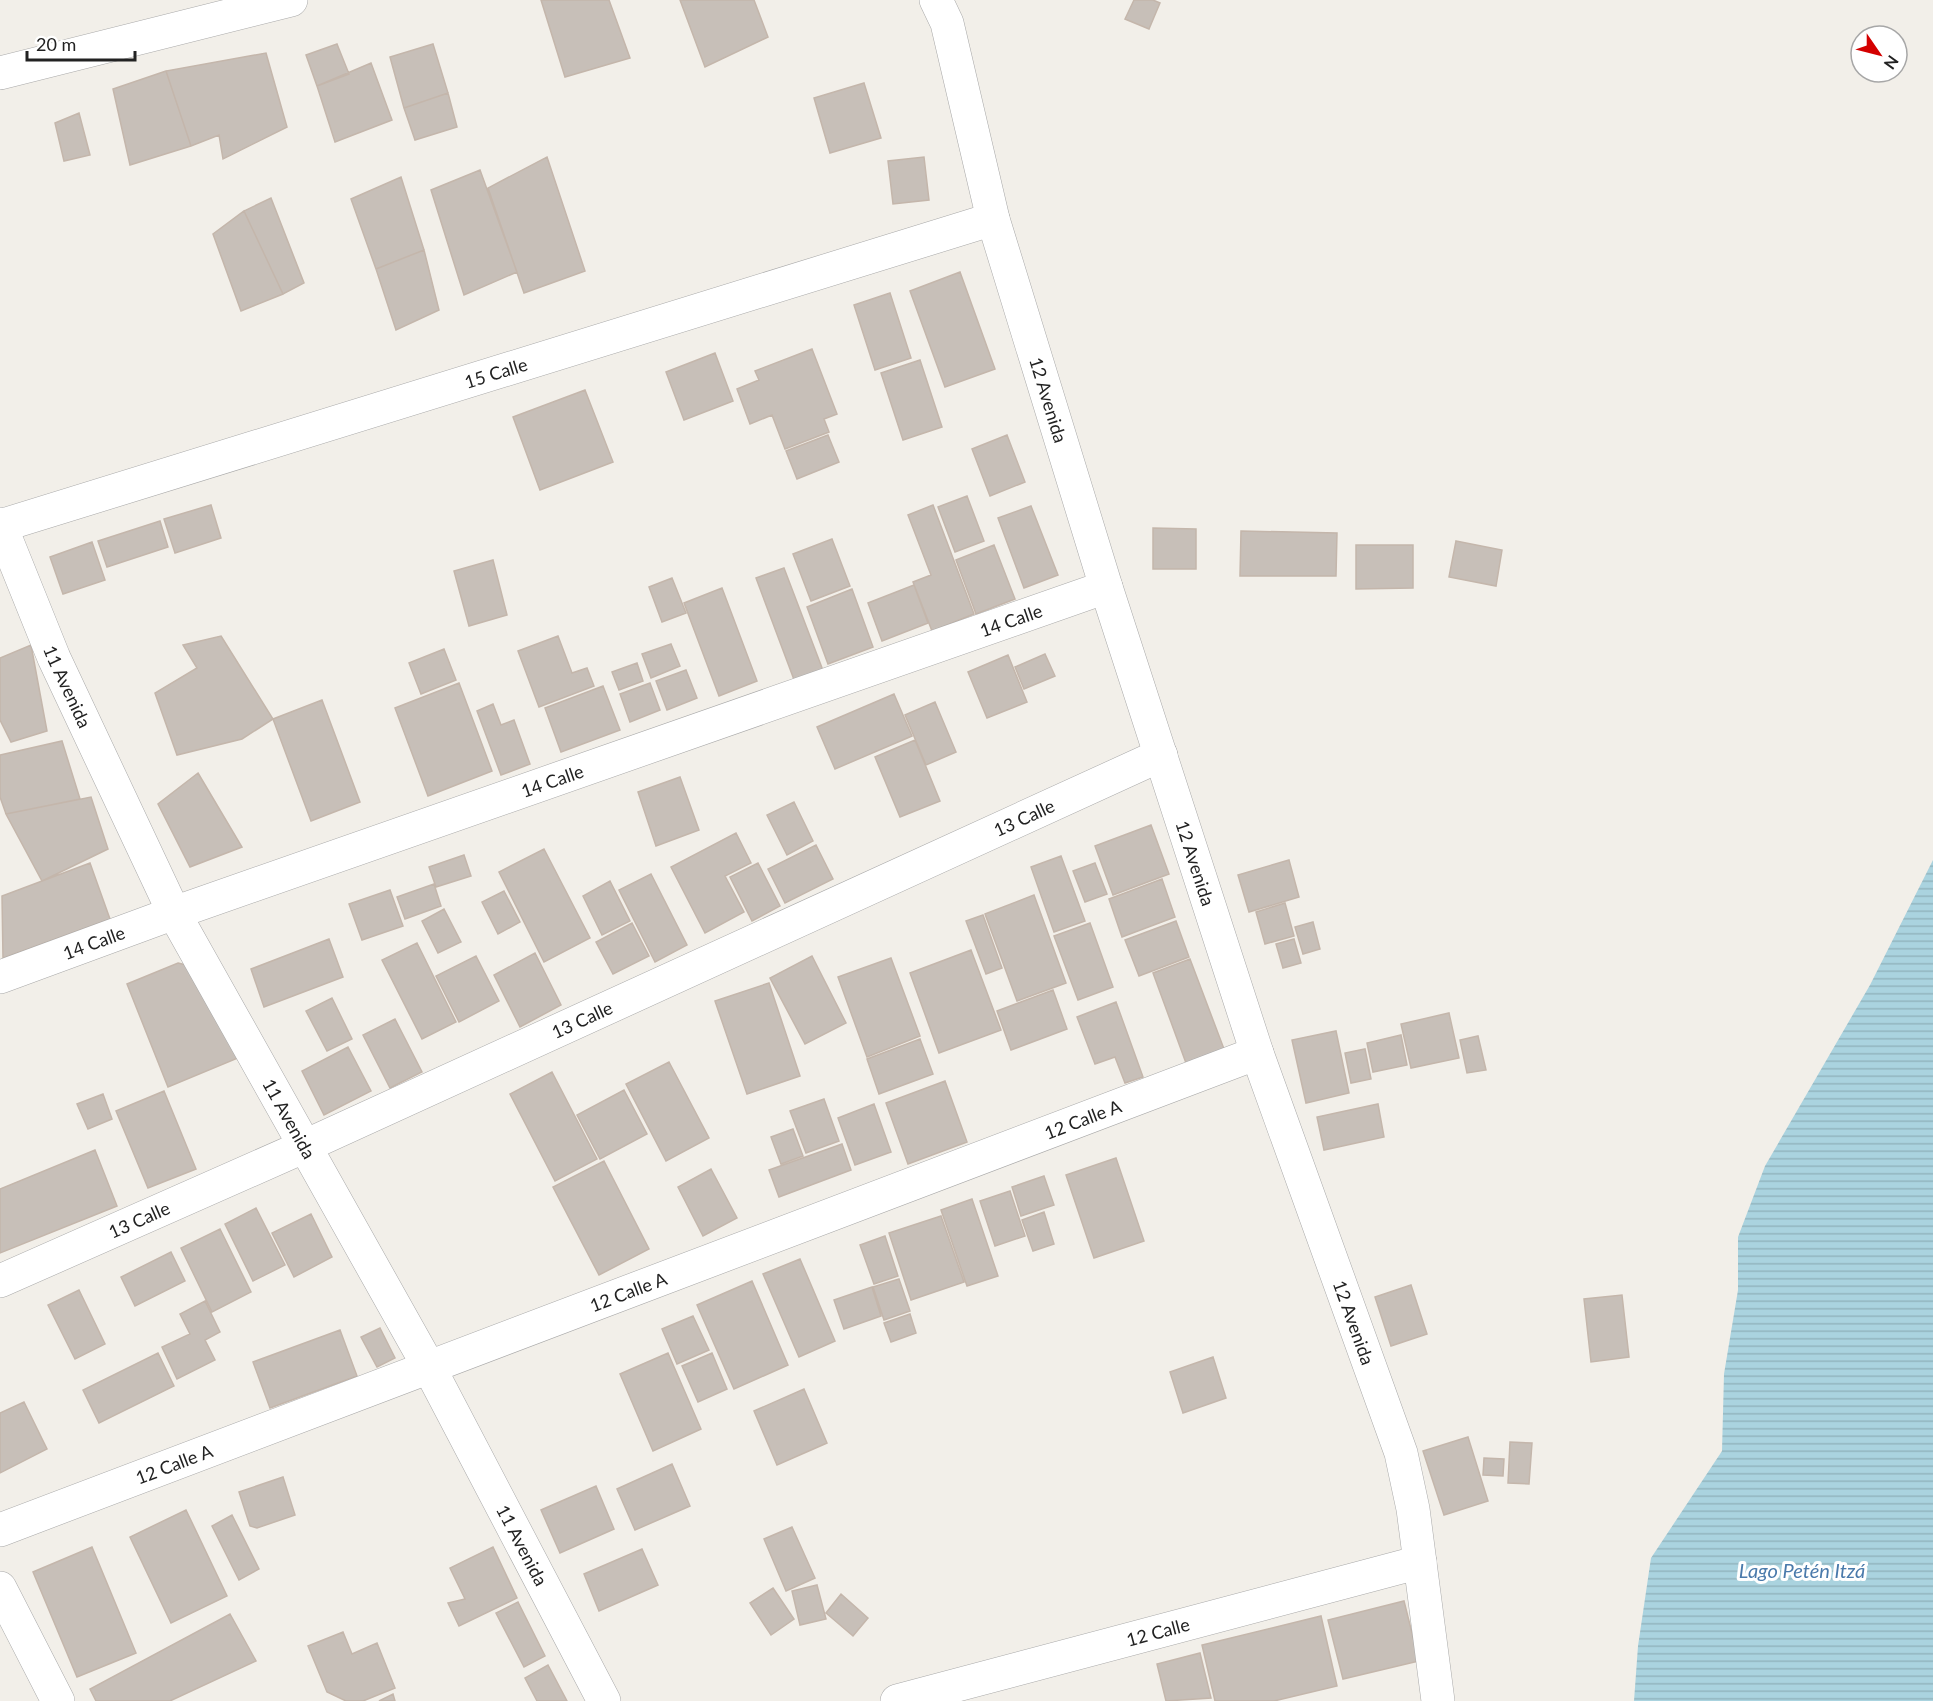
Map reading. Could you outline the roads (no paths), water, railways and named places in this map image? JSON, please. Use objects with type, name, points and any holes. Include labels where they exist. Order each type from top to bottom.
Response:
[{"type":"street","points":[[0,73],[291,0]]},
{"type":"street","name":"12 Avenida","points":[[943,8],[993,219],[1106,587],[1257,1053],[1401,1453],[1413,1509],[1438,1701]]},
{"type":"street","name":"15 Calle","points":[[0,525],[993,219]]},
{"type":"street","name":"11 Avenida","points":[[0,525],[54,658],[174,913],[303,1147],[430,1369],[604,1701]]},
{"type":"street","name":"14 Calle","points":[[0,977],[174,913],[1106,587]]},
{"type":"street","name":"13 Calle","points":[[0,1281],[303,1147],[1161,756]]},
{"type":"street","name":"12 Calle A","points":[[0,1530],[430,1369],[1257,1053]]},
{"type":"street","name":"12 Calle","points":[[897,1701],[1420,1562]]},
{"type":"street","points":[[0,1588],[58,1701]]},
{"type":"water","name":"Lago Petén Itzá","points":[[1933,860],[1933,1701],[1634,1701],[1638,1646],[1651,1558],[1722,1451],[1724,1374],[1738,1290],[1738,1237],[1765,1166],[1870,985]]}]
